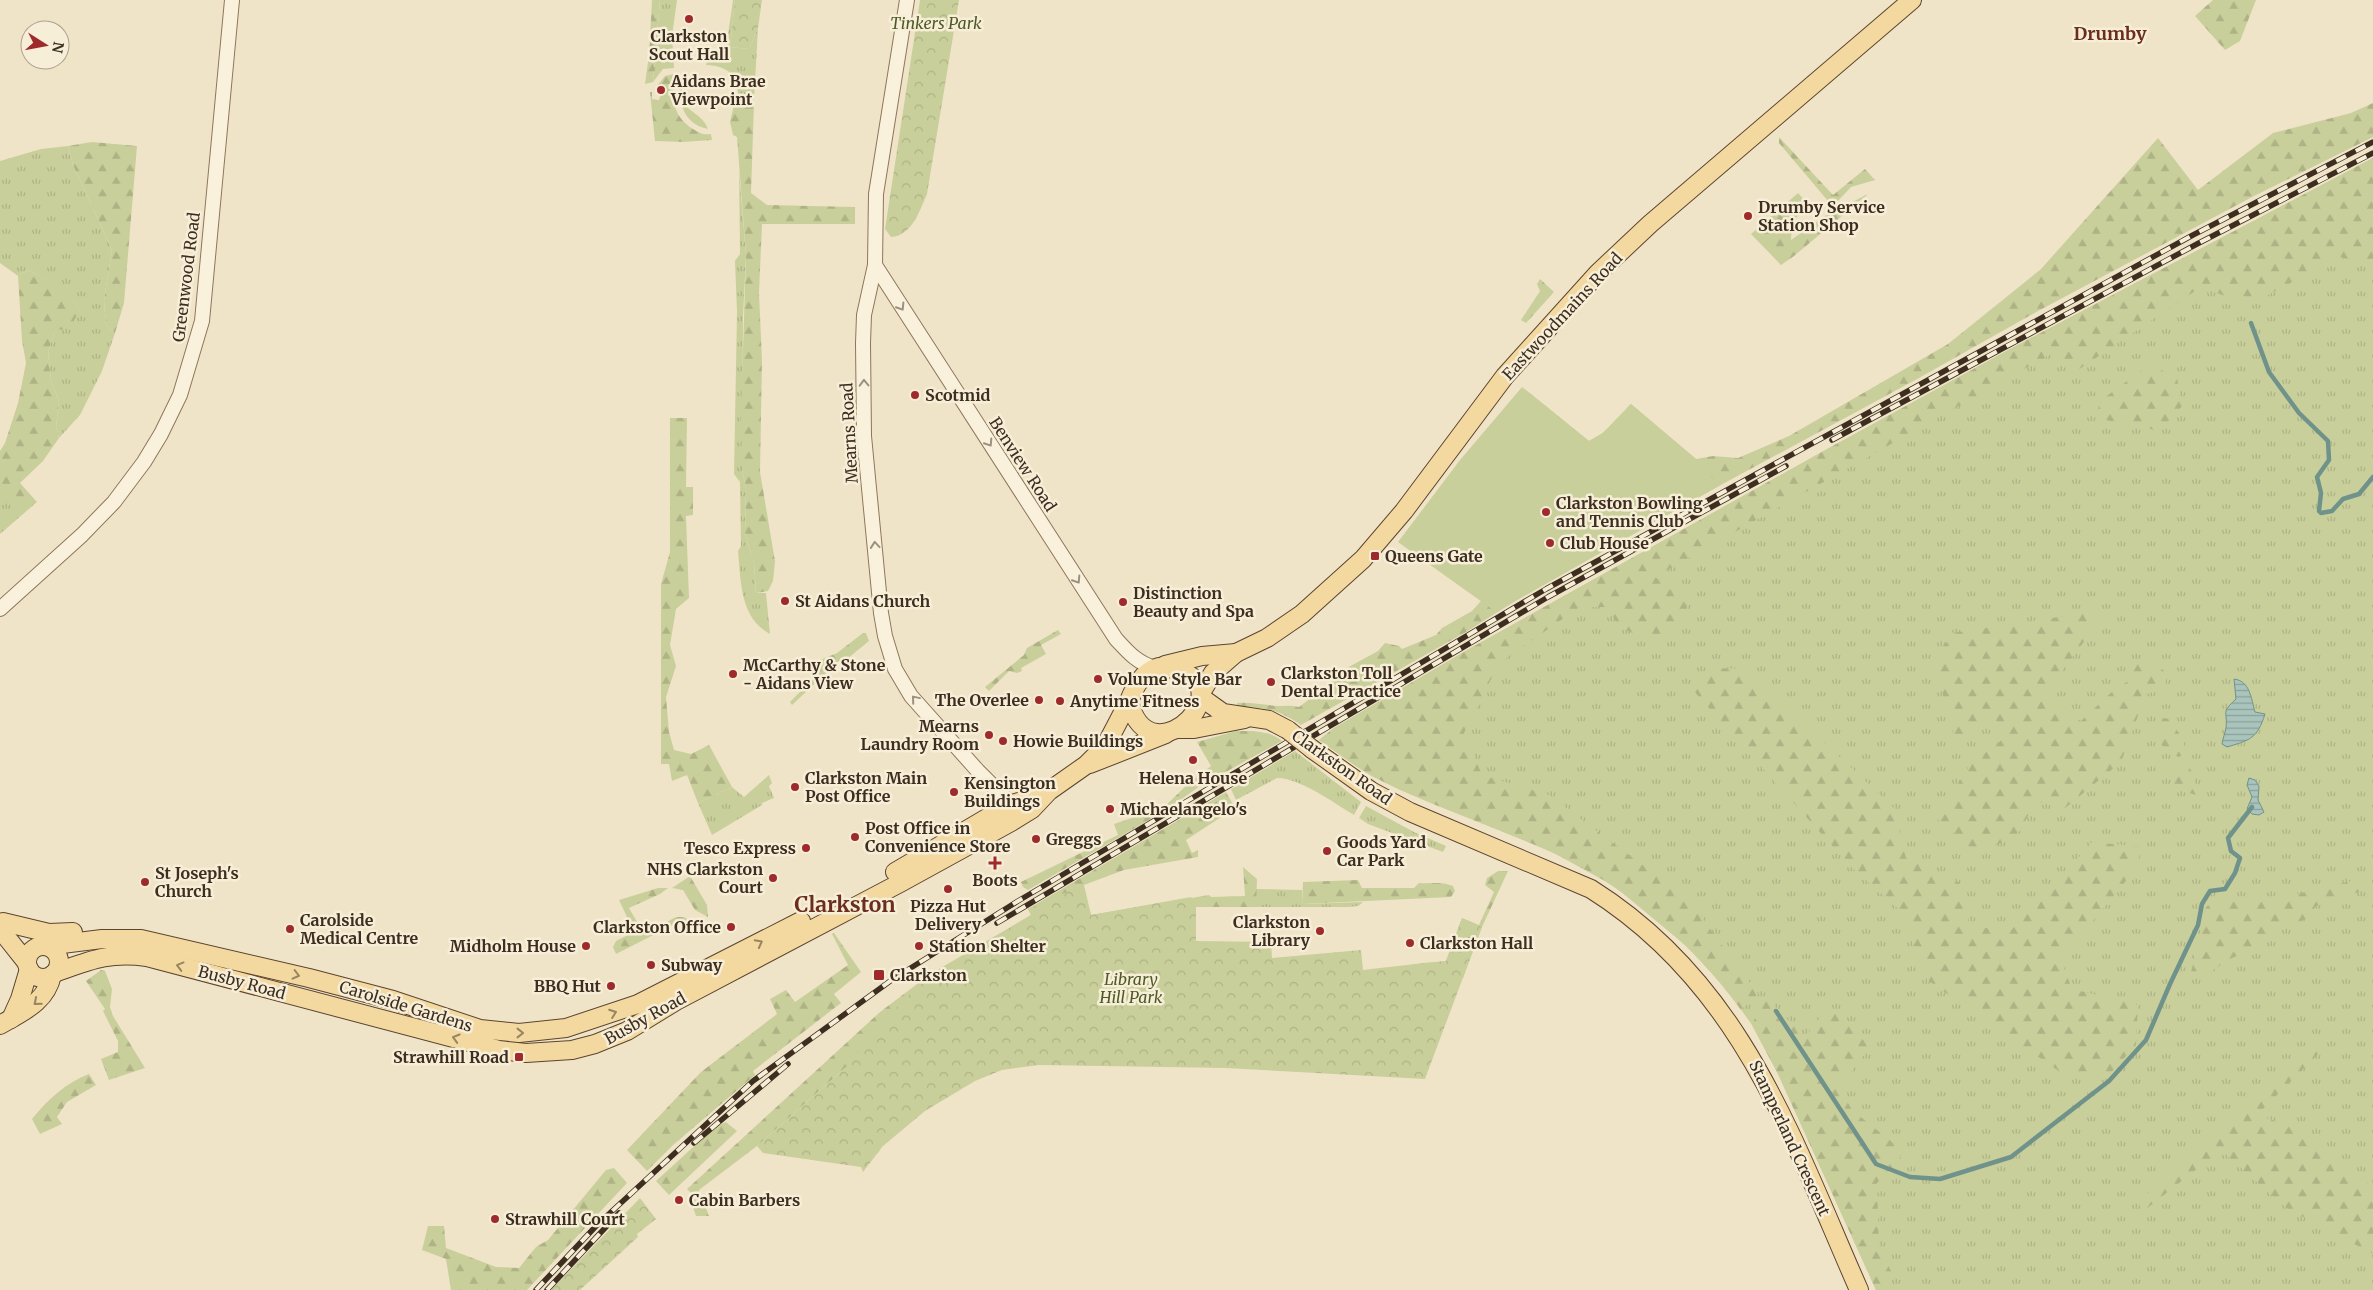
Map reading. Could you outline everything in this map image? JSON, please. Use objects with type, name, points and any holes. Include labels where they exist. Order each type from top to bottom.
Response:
[{"type":"main road","name":"Eastwoodmains Road","points":[[1202,695],[1213,673],[1236,653],[1283,628],[1302,614],[1364,559],[1404,511],[1506,376],[1598,273],[1692,188],[1912,0]]},
{"type":"main road","name":"Eastwoodmains Road","points":[[1157,667],[1180,660],[1236,653]]},
{"type":"main road","points":[[1086,765],[1172,731],[1195,712],[1202,695],[1198,684],[1184,671],[1157,667],[1137,683],[1129,700],[1136,721],[1151,731],[1172,731]]},
{"type":"main road","name":"Clarkston Road","points":[[1202,695],[1223,713],[1269,720],[1288,730],[1380,797],[1410,812],[1487,844]]},
{"type":"main road","name":"Busby Road","points":[[54,974],[102,956],[126,954],[147,957],[499,1050],[526,1053],[572,1050],[595,1044],[633,1028],[716,979],[900,883],[1027,812],[1047,793],[1086,765],[1106,745],[1129,700]]},
{"type":"main road","name":"Clarkston Road","points":[[1172,731],[1194,729],[1250,718]]},
{"type":"main road","name":"Busby Road","points":[[566,1028],[611,1014],[658,996],[860,891],[1009,804],[1047,793]]},
{"type":"main road","name":"Stamperland Crescent","points":[[1487,844],[1591,889],[1616,905],[1655,937],[1700,983],[1752,1057],[1776,1102],[1859,1290]]},
{"type":"main road","points":[[1,924],[28,966],[39,978],[54,974]]},
{"type":"main road","points":[[1,924],[45,946],[57,954],[60,963],[45,996],[34,1006],[5,1022]]},
{"type":"main road","points":[[1,924],[49,933],[109,931],[127,938]]},
{"type":"main road","name":"Busby Road","points":[[45,946],[127,938],[141,939],[249,964]]},
{"type":"main road","points":[[5,1022],[20,999],[31,951],[45,946]]},
{"type":"main road","name":"Carolside Gardens","points":[[249,964],[393,1000],[480,1028],[519,1033],[566,1028]]},
{"type":"street","name":"Greenwood Road","points":[[0,609],[82,535],[114,502],[144,462],[161,434],[180,395],[202,321],[232,0]]},
{"type":"street","name":"Mearns Road","points":[[907,0],[876,194],[875,266],[864,316],[864,436],[885,636],[895,669],[911,696],[1009,804],[1018,811],[1027,812]]},
{"type":"street","name":"Benview Road","points":[[875,266],[1116,639],[1131,656],[1142,664],[1157,667]]},
{"type":"green space","points":[[652,0],[660,0],[653,82],[645,84],[649,55]]},
{"type":"green space","points":[[660,0],[677,0],[672,36],[674,68],[663,69],[653,82]]},
{"type":"green space","points":[[733,0],[735,0],[730,47],[749,49],[758,28],[754,100],[738,99],[737,84],[731,74],[721,68],[706,65],[707,61],[724,62]]},
{"type":"green space","points":[[735,0],[762,0],[758,28],[749,49],[730,47]]},
{"type":"green space","name":"Tinkers Park","points":[[920,0],[959,0],[927,194],[910,227],[898,236],[891,237],[885,229]]},
{"type":"green space","points":[[2213,0],[2256,0],[2240,41],[2225,50],[2195,16]]},
{"type":"green space","points":[[674,74],[673,98],[677,112],[686,124],[693,129],[701,133],[711,134],[712,140],[655,141],[650,92],[652,92],[652,99],[659,100],[663,88],[657,86],[665,76]]},
{"type":"green space","points":[[680,77],[686,80],[683,91],[685,104],[705,122],[708,129],[692,122],[687,116],[681,102]]},
{"type":"green space","points":[[2373,103],[2373,137],[2254,196],[2040,310],[1719,486],[1539,586],[1466,632],[1301,725],[1278,712],[1237,707],[1237,703],[1252,703],[1299,707],[1337,678],[1345,669],[1378,651],[1385,643],[1399,646],[1402,649],[1436,635],[1442,628],[1472,611],[1493,592],[1590,446],[1522,387],[1589,441],[1603,433],[1631,404],[1696,459],[1713,456],[1738,458],[1789,436],[1948,344],[2041,269],[2158,138],[2198,190],[2273,133],[2351,113]]},
{"type":"green space","points":[[754,104],[751,193],[767,205],[855,207],[855,224],[762,224],[759,293],[762,361],[760,472],[775,561],[773,581],[768,591],[756,593],[754,563],[745,533],[746,489],[742,469],[741,413],[746,255],[737,137],[733,135],[730,122],[734,105]]},
{"type":"green space","points":[[1779,137],[1833,195],[1865,169],[1875,180],[1851,187],[1838,201],[1828,201],[1779,143]]},
{"type":"green space","points":[[92,142],[137,146],[124,303],[115,333],[106,325],[104,300],[112,250],[73,165],[68,146]]},
{"type":"green space","points":[[68,146],[73,165],[112,250],[104,300],[106,325],[115,333],[102,371],[80,415],[59,438],[56,427],[59,401],[51,381],[48,352],[55,331],[79,310],[68,292],[28,270],[18,276],[0,263],[0,161],[41,149]]},
{"type":"green space","points":[[2373,158],[2373,1290],[1876,1290],[1778,1074],[1752,1025],[1727,990],[1691,950],[1614,886],[1552,852],[1398,789],[1370,775],[1319,740],[1334,728],[1469,649],[1820,453],[2010,349]]},
{"type":"green space","points":[[2373,158],[2373,263],[2339,257],[2249,305],[2201,287],[2072,374],[2051,354],[1655,577],[1688,598],[1683,623],[1653,641],[1620,628],[1607,607],[1580,607],[1499,663],[1464,733],[1482,775],[1549,795],[1689,900],[1758,994],[1741,1010],[1702,962],[1679,940],[1631,899],[1605,881],[1551,852],[1394,787],[1365,772],[1319,740],[1334,728],[1469,649],[1820,453],[2010,349]]},
{"type":"green space","points":[[739,170],[746,255],[743,318],[742,469],[746,489],[745,533],[754,563],[756,593],[766,593],[770,634],[760,627],[747,609],[742,587],[738,551],[741,546],[740,482],[734,474],[737,312],[735,261],[740,254]]},
{"type":"green space","points":[[1798,193],[1810,206],[1792,221],[1791,240],[1825,216],[1868,194],[1781,265],[1751,234]]},
{"type":"green space","points":[[28,270],[69,292],[79,310],[71,327],[55,331],[48,352],[51,381],[59,401],[56,427],[59,438],[43,461],[20,483],[37,502],[0,502],[0,451],[5,443],[18,403],[26,363],[22,341],[18,276]]},
{"type":"green space","points":[[1540,279],[1554,292],[1526,323],[1521,320],[1540,291],[1537,284]]},
{"type":"green space","points":[[2150,364],[2177,378],[2182,406],[2160,431],[2096,418],[2100,401]]},
{"type":"green space","name":"Clarkston Bowling and Tennis Club","points":[[1522,387],[1589,441],[1603,433],[1631,404],[1696,459],[1719,486],[1496,612],[1398,542],[1460,460]]},
{"type":"green space","points":[[670,418],[687,418],[686,487],[693,487],[693,515],[686,516],[689,598],[676,609],[670,645],[676,666],[666,697],[669,732],[674,750],[691,754],[709,745],[732,787],[698,803],[687,775],[672,781],[669,764],[661,764],[661,584],[670,552]]},
{"type":"green space","points":[[0,502],[37,502],[0,534]]},
{"type":"green space","points":[[2088,606],[2102,618],[2045,693],[2081,721],[2116,688],[2127,682],[2142,657],[2159,665],[2167,675],[2164,689],[2146,694],[2121,762],[2064,809],[2036,801],[2020,831],[1979,856],[1936,818],[1970,765],[2008,735],[1993,717],[1957,748],[1934,661],[1952,633],[2078,614]]},
{"type":"green space","points":[[1058,630],[1061,634],[1041,645],[1046,654],[1021,668],[1022,671],[1017,673],[1009,671],[989,691],[985,687],[1024,655],[1027,648]]},
{"type":"green space","points":[[863,633],[866,633],[869,641],[842,663],[839,661],[792,705],[790,702],[814,678],[806,669],[811,664],[837,653]]},
{"type":"green space","points":[[1713,668],[1746,669],[1894,808],[1906,858],[1960,883],[1970,925],[2009,932],[2054,886],[2092,842],[2144,847],[2130,876],[2061,960],[2072,989],[2138,1005],[2136,1045],[2107,1077],[2066,1076],[1930,982],[1901,911],[1851,867],[1692,689]]},
{"type":"green space","points":[[2163,718],[2171,719],[2182,740],[2186,754],[2178,757],[2156,741],[2156,731]]},
{"type":"green space","points":[[1236,731],[1266,733],[1282,741],[1200,786],[1166,810],[1028,890],[1023,887],[1021,882],[1118,835],[1114,824],[1164,807],[1188,784],[1211,766],[1197,742]]},
{"type":"green space","points":[[1295,751],[1361,802],[1354,815],[1317,792],[1286,779],[1277,778],[1236,800],[1231,789]]},
{"type":"green space","points":[[2179,764],[2188,765],[2194,776],[2196,795],[2180,789],[2172,780],[2170,776]]},
{"type":"green space","points":[[769,775],[772,783],[769,786],[774,798],[762,803],[762,805],[712,835],[698,803],[732,787],[744,797]]},
{"type":"green space","points":[[1226,792],[1235,808],[1186,840],[1192,853],[1198,850],[1198,857],[1124,870],[1084,885],[1091,915],[1209,895],[1211,897],[1245,896],[1243,867],[1257,879],[1256,907],[1196,907],[1196,924],[845,1068],[757,1146],[699,1190],[709,1216],[696,1216],[690,1198],[693,1195],[687,1189],[880,1012],[925,978],[1031,915],[1028,909]]},
{"type":"green space","points":[[1366,806],[1414,832],[1446,846],[1443,852],[1368,824],[1359,818]]},
{"type":"green space","points":[[1498,871],[1508,871],[1482,927],[1463,978],[1446,961],[1462,918],[1479,925],[1494,892],[1485,885],[1487,878]]},
{"type":"green space","points":[[690,876],[707,905],[708,917],[695,910],[683,890],[672,888]]},
{"type":"green space","points":[[1358,880],[1362,888],[1414,888],[1419,883],[1440,883],[1453,886],[1455,891],[1451,897],[1302,904],[1303,882]]},
{"type":"green space","points":[[2356,880],[2365,890],[2316,906],[2304,920],[2272,929],[2254,948],[2189,981],[2206,907],[2216,900],[2258,903]]},
{"type":"green space","name":"Library Hill Park","points":[[1083,885],[1091,915],[1191,897],[1196,907],[1196,941],[1271,942],[1272,958],[1361,950],[1363,970],[1446,961],[1462,918],[1482,927],[1425,1079],[1225,1068],[1039,1065],[1002,1070],[975,1081],[925,1111],[883,1146],[863,1172],[861,1167],[763,1153],[757,1146],[845,1068],[902,1001],[939,969],[1031,915],[1028,909]]},
{"type":"green space","points":[[658,888],[668,888],[660,894],[629,908],[644,934],[676,917],[684,917],[690,921],[679,922],[616,954],[613,947],[616,941],[634,932],[619,900]]},
{"type":"green space","points":[[1256,889],[1302,890],[1302,904],[1363,902],[1358,906],[1348,907],[1256,907]]},
{"type":"green space","points":[[834,933],[861,972],[834,994],[841,1003],[753,1071],[755,1075],[672,1146],[647,1171],[627,1150],[701,1072],[777,1014],[770,999],[786,990],[795,1002],[848,965],[832,934]]},
{"type":"green space","points":[[101,970],[105,971],[112,989],[110,1007],[113,1016],[145,1068],[109,1080],[101,1059],[118,1052],[118,1041],[103,1011],[105,1009],[86,981]]},
{"type":"green space","points":[[1765,996],[1805,1037],[1830,1005],[1870,1047],[1839,1087],[1852,1110],[1897,1146],[1901,1159],[1877,1183],[1879,1247],[1892,1273],[1885,1287],[1886,1290],[1876,1290],[1778,1074],[1752,1025]]},
{"type":"green space","points":[[2317,1042],[2323,1049],[2257,1115],[2320,1136],[2338,1170],[2373,1186],[2373,1254],[2285,1207],[2221,1150],[2141,1213],[2139,1201]]},
{"type":"green space","points":[[89,1074],[96,1085],[67,1102],[57,1117],[62,1124],[40,1134],[32,1119],[58,1092]]},
{"type":"green space","points":[[726,1122],[737,1131],[669,1195],[656,1181],[715,1127]]},
{"type":"green space","points":[[614,1168],[627,1183],[527,1290],[451,1290],[446,1259],[422,1250],[428,1226],[444,1226],[446,1248],[496,1267],[519,1268],[536,1247],[548,1240],[606,1170]]},
{"type":"green space","points":[[640,1198],[656,1219],[637,1234],[638,1237],[580,1290],[551,1290]]},
{"type":"water","points":[[2234,679],[2239,680],[2247,687],[2255,712],[2265,714],[2256,734],[2247,740],[2227,747],[2222,744],[2226,728],[2226,710],[2236,699]]},
{"type":"water","points":[[2249,778],[2255,780],[2259,786],[2258,800],[2264,812],[2259,815],[2252,814],[2247,809],[2252,797],[2247,785]]},
{"type":"waterway","points":[[2251,323],[2269,372],[2299,413],[2328,441],[2329,460],[2317,477],[2321,493],[2319,511],[2321,513],[2332,511],[2343,499],[2359,494],[2373,477]]},
{"type":"waterway","points":[[1776,1011],[1876,1164],[1910,1177],[1940,1179],[2011,1157],[2109,1081],[2146,1040],[2198,925],[2202,904],[2210,891],[2225,889],[2235,873],[2240,858],[2231,851],[2228,838],[2252,807]]},
{"type":"railway","points":[[536,1290],[597,1225],[753,1081],[893,979],[1018,901],[1546,589],[2193,235],[2373,142]]},
{"type":"railway","points":[[1832,440],[2197,244],[2373,153]]},
{"type":"railway","points":[[997,923],[1548,597],[1786,466]]},
{"type":"railway","points":[[694,1143],[788,1064]]},
{"type":"railway","points":[[547,1290],[619,1213]]},
{"type":"place","name":"Clarkston Scout Hall","points":[[689,19]]},
{"type":"place","name":"Aidans Brae Viewpoint","points":[[661,90]]},
{"type":"place","name":"Drumby Service Station Shop","points":[[1748,216]]},
{"type":"place","name":"Scotmid","points":[[915,395]]},
{"type":"place","name":"Clarkston Bowling and Tennis Club","points":[[1546,512]]},
{"type":"place","name":"Club House","points":[[1550,543]]},
{"type":"place","name":"Queens Gate","points":[[1375,556]]},
{"type":"place","name":"St Aidans Church","points":[[785,601]]},
{"type":"place","name":"Distinction Beauty and Spa","points":[[1123,602]]},
{"type":"place","name":"McCarthy & Stone - Aidans View","points":[[733,674]]},
{"type":"place","name":"Volume Style Bar","points":[[1098,679]]},
{"type":"place","name":"Clarkston Toll Dental Practice","points":[[1271,682]]},
{"type":"place","name":"The Overlee","points":[[1039,700]]},
{"type":"place","name":"Anytime Fitness","points":[[1060,701]]},
{"type":"place","name":"Mearns Laundry Room","points":[[989,735]]},
{"type":"place","name":"Howie Buildings","points":[[1003,741]]},
{"type":"place","name":"Helena House","points":[[1193,760]]},
{"type":"place","name":"Clarkston Main Post Office","points":[[795,787]]},
{"type":"place","name":"Kensington Buildings","points":[[954,792]]},
{"type":"place","name":"Michaelangelo's","points":[[1110,809]]},
{"type":"place","name":"Post Office in Convenience Store","points":[[855,837]]},
{"type":"place","name":"Greggs","points":[[1036,839]]},
{"type":"place","name":"Tesco Express","points":[[806,848]]},
{"type":"place","name":"Goods Yard Car Park","points":[[1327,851]]},
{"type":"place","name":"Boots","points":[[995,863]]},
{"type":"place","name":"NHS Clarkston Court","points":[[773,878]]},
{"type":"place","name":"St Joseph's Church","points":[[145,882]]},
{"type":"place","name":"Pizza Hut Delivery","points":[[948,889]]},
{"type":"place","name":"Clarkston Office","points":[[731,927]]},
{"type":"place","name":"Carolside Medical Centre","points":[[290,929]]},
{"type":"place","name":"Clarkston Library","points":[[1320,931]]},
{"type":"place","name":"Clarkston Hall","points":[[1410,943]]},
{"type":"place","name":"Midholm House","points":[[586,946]]},
{"type":"place","name":"Station Shelter","points":[[919,946]]},
{"type":"place","name":"Subway","points":[[651,965]]},
{"type":"place","name":"Clarkston","points":[[879,975]]},
{"type":"place","name":"BBQ Hut","points":[[611,986]]},
{"type":"place","name":"Strawhill Road","points":[[519,1057]]},
{"type":"place","name":"Cabin Barbers","points":[[679,1200]]},
{"type":"place","name":"Strawhill Court","points":[[495,1219]]},
{"type":"district","name":"Drumby","points":[[2110,34]]},
{"type":"district","name":"Clarkston","points":[[845,905]]}]
